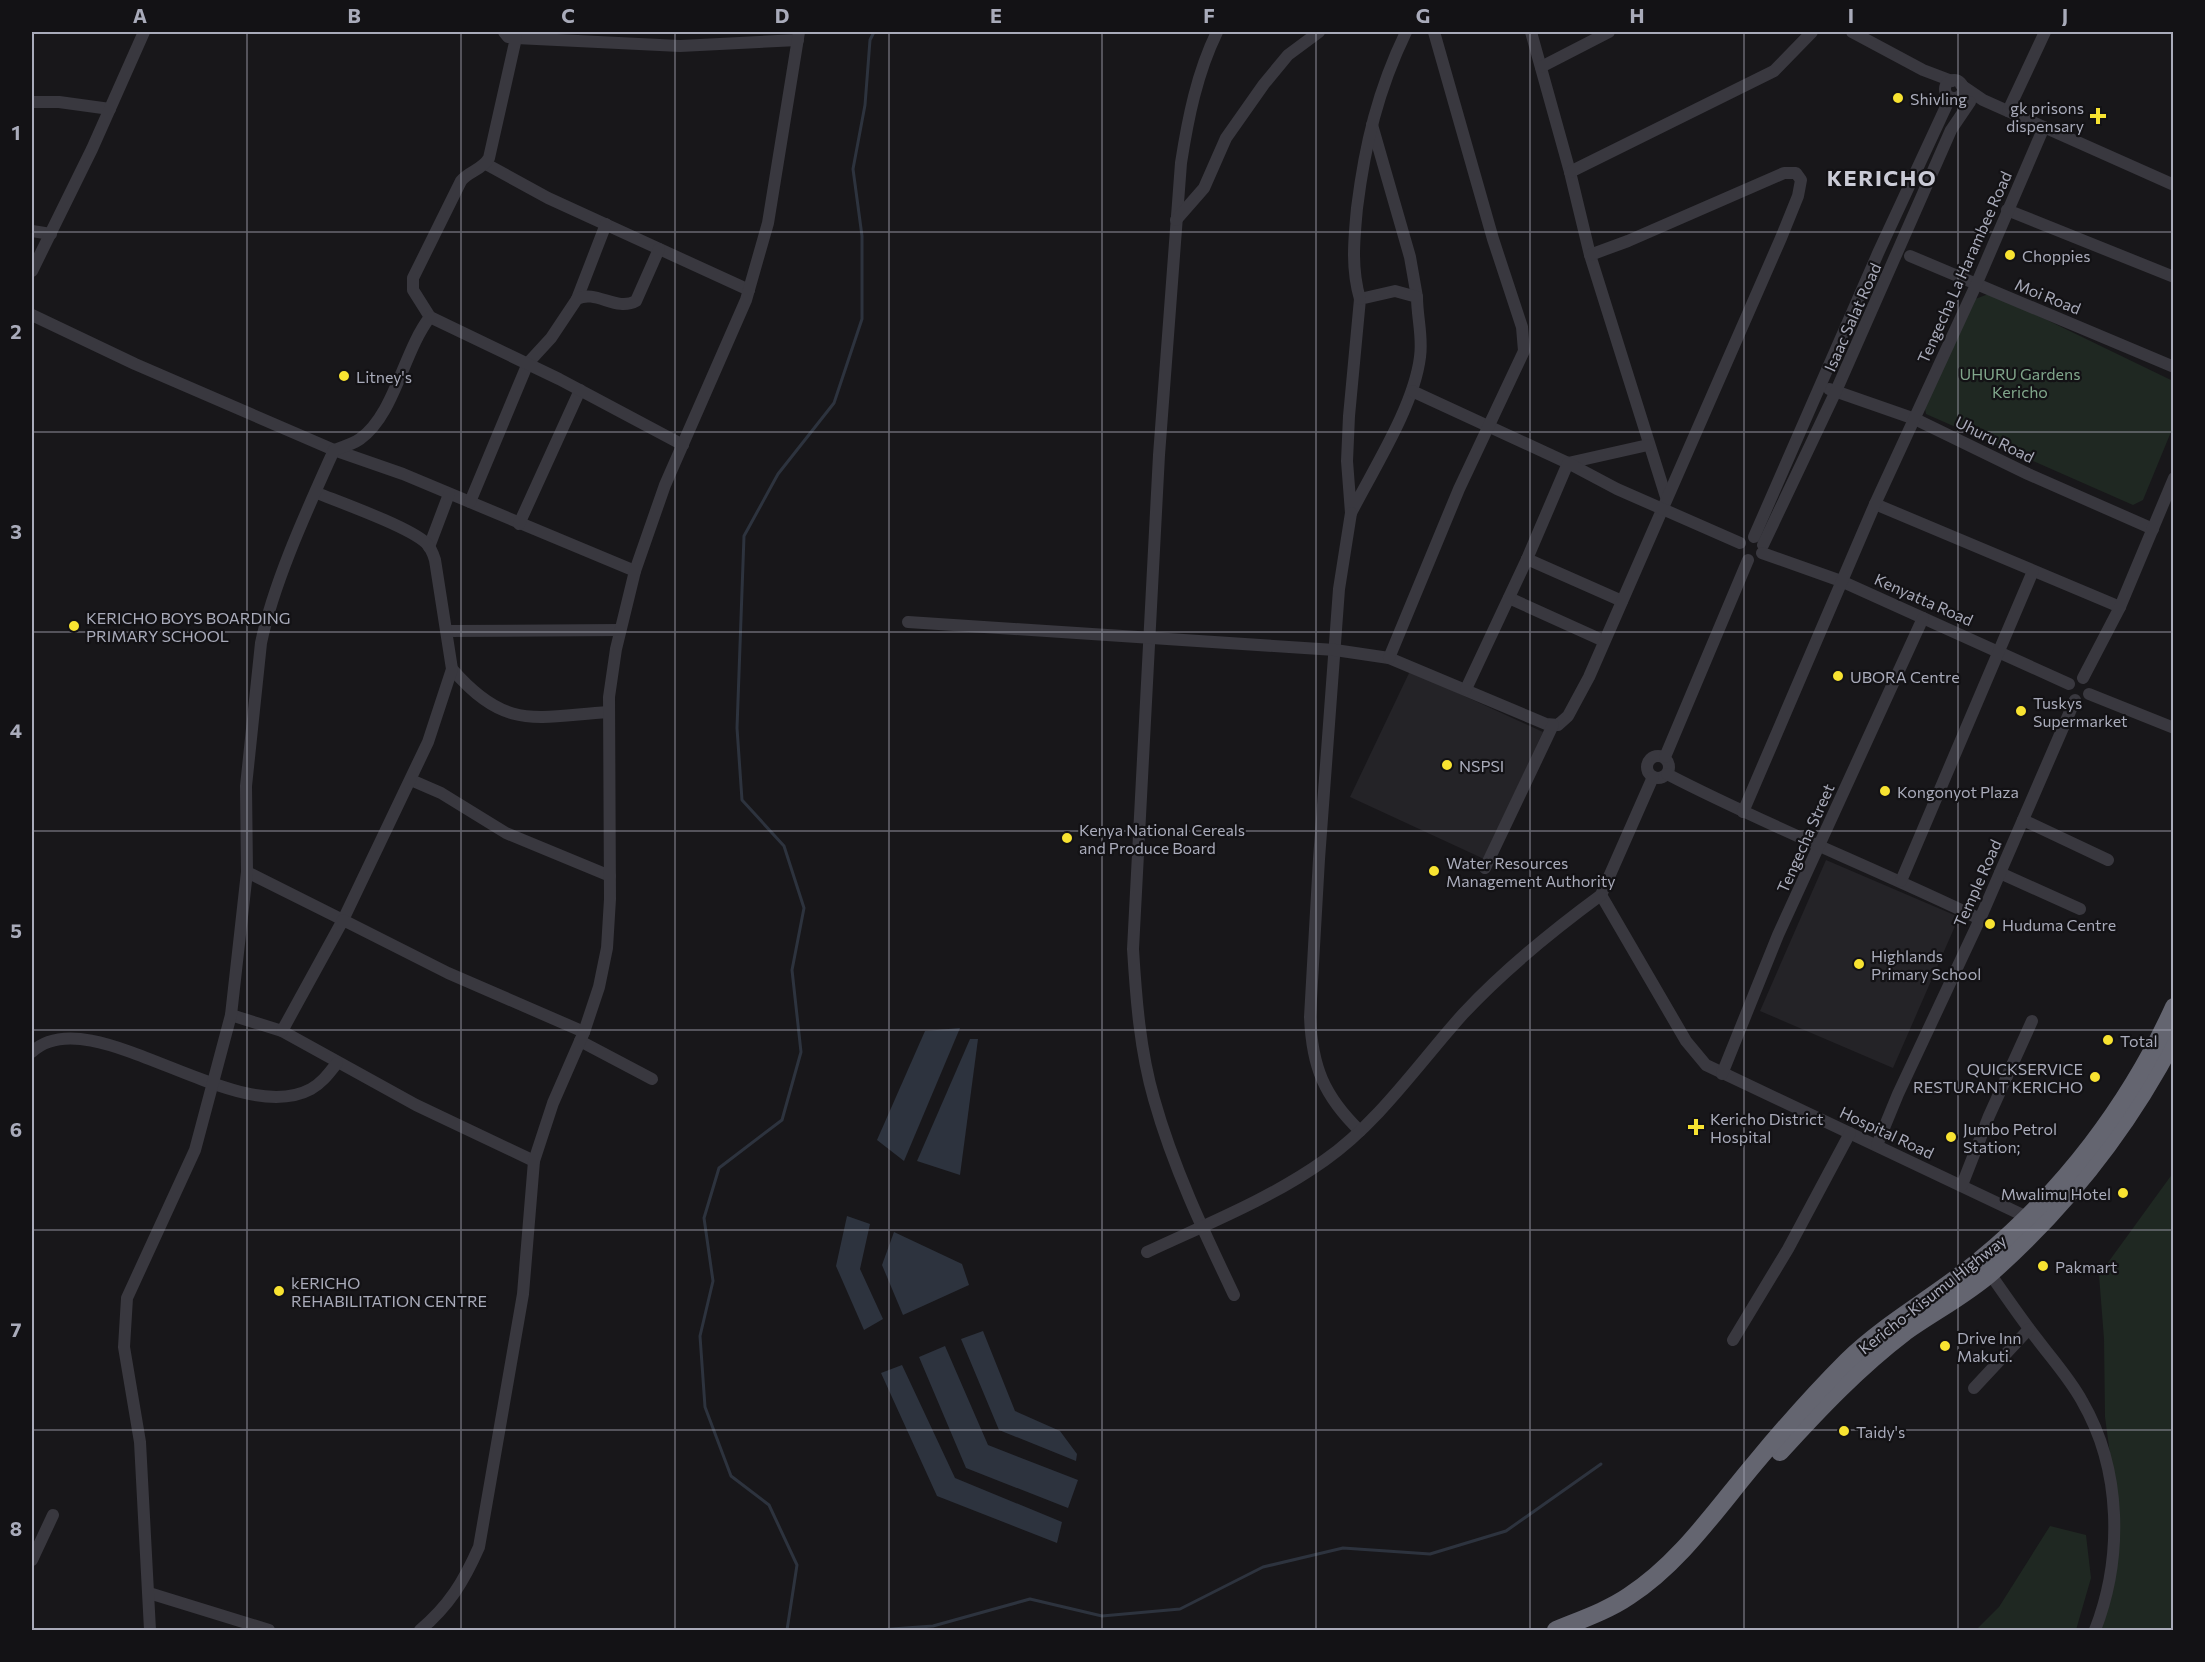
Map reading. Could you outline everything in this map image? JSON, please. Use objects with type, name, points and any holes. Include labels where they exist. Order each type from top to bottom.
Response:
[{"type":"highway","name":"Kericho-Kisumu Highway","points":[[2034,1221],[2109,1121],[2161,1036],[2174,1007]]},
{"type":"highway","name":"Kericho-Kisumu Highway","points":[[1556,1630],[1628,1597],[1650,1581],[1739,1485],[1813,1395],[1852,1357],[1985,1267],[2034,1221],[2121,1129],[2149,1088],[2174,1040]]},
{"type":"street","points":[[32,271],[110,109],[144,32]]},
{"type":"street","points":[[420,1630],[453,1599],[465,1581],[479,1547],[523,1294],[534,1161],[553,1103],[582,1036],[598,987],[607,948],[610,876],[608,712],[620,630],[635,571],[665,485],[749,291],[768,224],[798,36],[680,46],[594,37],[516,38],[508,37],[504,32]]},
{"type":"street","points":[[1217,32],[1204,63],[1186,130],[1176,220],[1159,455],[1151,637],[1132,949],[1136,992],[1153,1098],[1202,1227],[1234,1295]]},
{"type":"street","points":[[1176,220],[1204,188],[1230,130],[1264,84],[1288,55],[1318,32]]},
{"type":"street","points":[[1360,1131],[1339,1110],[1330,1096],[1320,1077],[1311,1038],[1318,859],[1342,560],[1351,513],[1347,461],[1360,299],[1354,276],[1353,249],[1362,162],[1382,87],[1406,32]]},
{"type":"street","points":[[1389,658],[1454,499],[1524,351],[1524,340],[1434,32]]},
{"type":"street","points":[[1531,32],[1570,172],[1590,255],[1648,445],[1663,503]]},
{"type":"street","points":[[1541,67],[1610,32]]},
{"type":"street","points":[[1570,172],[1774,71],[1812,32]]},
{"type":"street","points":[[1852,32],[1923,70],[1957,83],[1977,101]]},
{"type":"street","points":[[2008,111],[2045,32]]},
{"type":"street","points":[[516,38],[512,68],[486,164],[461,182],[413,278],[413,290],[430,317],[528,363],[683,444]]},
{"type":"street","points":[[1923,70],[1951,96],[2008,111],[2174,186]]},
{"type":"street","points":[[1951,96],[1946,86],[1957,83]]},
{"type":"street","points":[[1760,545],[1746,537],[1740,543],[1741,555],[1748,560],[1756,559],[1820,386],[1879,251],[1951,96]]},
{"type":"street","name":"Isaac Salat Road","points":[[1760,545],[1836,391],[1951,130],[1977,101]]},
{"type":"street","points":[[32,102],[59,102],[110,109]]},
{"type":"street","points":[[1351,513],[1412,391],[1421,343],[1417,297],[1410,257],[1372,125]]},
{"type":"street","name":"Tengecha La Harambee Road","points":[[1743,812],[1841,581],[1976,285],[2044,127]]},
{"type":"street","points":[[486,164],[548,198],[749,291]]},
{"type":"street","points":[[908,622],[1335,650],[1389,658],[1553,725],[1564,721],[1605,641],[1663,503],[1710,402],[1781,238],[1798,196],[1801,180],[1796,173],[1784,173],[1628,241],[1590,255]]},
{"type":"street","points":[[2007,210],[2174,277]]},
{"type":"street","points":[[470,502],[528,363],[551,338],[577,299],[606,224]]},
{"type":"street","points":[[32,231],[51,234]]},
{"type":"street","points":[[1879,251],[1896,259],[1910,256],[1902,244],[1886,236]]},
{"type":"street","points":[[577,299],[585,296],[619,304],[633,303],[638,298],[659,249]]},
{"type":"street","name":"Moi Road","points":[[1910,256],[2174,367]]},
{"type":"street","points":[[1360,299],[1395,291],[1417,297]]},
{"type":"street","points":[[32,315],[135,364],[334,450],[470,502],[635,571]]},
{"type":"street","points":[[150,1630],[140,1442],[124,1347],[127,1298],[195,1150],[211,1083],[231,1015],[247,872],[246,786],[261,643],[281,580],[334,450],[360,439],[373,427],[406,356],[430,317]]},
{"type":"street","name":"Uhuru Road","points":[[1820,386],[1915,419],[2028,474],[2152,529]]},
{"type":"street","points":[[519,524],[580,390]]},
{"type":"street","points":[[1412,391],[1568,463],[1663,503],[1740,543]]},
{"type":"street","points":[[1568,463],[1648,445]]},
{"type":"street","points":[[1466,689],[1527,559],[1568,463]]},
{"type":"street","points":[[2083,678],[2120,607],[2174,478]]},
{"type":"street","points":[[282,1031],[343,920],[411,780],[428,742],[452,669],[435,560],[429,547],[423,541],[394,526],[317,493]]},
{"type":"street","points":[[429,547],[449,494]]},
{"type":"street","points":[[1875,504],[2120,607]]},
{"type":"street","name":"Kenyatta Road","points":[[1760,545],[1999,650],[2069,684]]},
{"type":"street","points":[[1527,559],[1622,601]]},
{"type":"street","points":[[1665,757],[1748,560]]},
{"type":"street","points":[[1901,881],[2033,571]]},
{"type":"street","points":[[1509,598],[1605,641]]},
{"type":"street","name":"Tengecha Street","points":[[1722,1074],[1778,935],[1923,618]]},
{"type":"street","points":[[447,631],[620,630]]},
{"type":"street","points":[[452,669],[480,697],[510,714],[532,717],[608,712]]},
{"type":"street","points":[[2075,678],[2083,678],[2089,684],[2089,694],[2084,700],[2075,700],[2069,694],[2069,684],[2075,678]]},
{"type":"street","points":[[2089,694],[2174,728]]},
{"type":"street","name":"Temple Road","points":[[1877,1145],[1898,1094],[1980,919],[2075,700]]},
{"type":"street","points":[[1485,868],[1553,725]]},
{"type":"street","points":[[1665,757],[1656,756],[1649,760],[1648,771],[1653,777],[1661,778],[1668,774]]},
{"type":"street","points":[[1665,757],[1669,764],[1668,774]]},
{"type":"street","points":[[1668,774],[1743,812],[1901,881],[1980,919]]},
{"type":"street","points":[[1147,1252],[1292,1181],[1326,1160],[1360,1131],[1494,982],[1551,931],[1601,895],[1653,777]]},
{"type":"street","points":[[411,780],[441,793],[506,833],[610,876]]},
{"type":"street","points":[[2023,820],[2108,861]]},
{"type":"street","points":[[247,872],[448,973],[582,1036],[652,1079]]},
{"type":"street","points":[[2000,873],[2079,909]]},
{"type":"street","name":"Hospital Road","points":[[1601,895],[1686,1041],[1706,1065],[2034,1221]]},
{"type":"street","points":[[231,1015],[282,1031],[416,1105],[534,1161]]},
{"type":"street","points":[[1962,1185],[1989,1116],[2032,1021]]},
{"type":"street","points":[[32,1052],[51,1039],[73,1038],[171,1066],[211,1083],[249,1095],[298,1094],[323,1080],[337,1063]]},
{"type":"street","points":[[1733,1340],[1788,1249],[1850,1132]]},
{"type":"street","points":[[1985,1267],[2082,1401],[2104,1454],[2112,1484],[2114,1505],[2109,1579],[2095,1630]]},
{"type":"street","points":[[1974,1388],[2029,1329]]},
{"type":"street","points":[[32,1560],[53,1515]]},
{"type":"street","points":[[149,1593],[269,1630]]},
{"type":"shaded area","name":"NSPSI","points":[[1410,671],[1543,732],[1484,859],[1350,797]]},
{"type":"shaded area","name":"Highlands Primary School","points":[[1826,860],[1959,917],[1893,1068],[1760,1011]]},
{"type":"shaded area","points":[[960,1028],[904,1161],[877,1140],[925,1031]]},
{"type":"shaded area","points":[[970,1039],[978,1039],[960,1175],[917,1161]]},
{"type":"shaded area","points":[[847,1216],[870,1224],[860,1269],[883,1319],[864,1330],[836,1266]]},
{"type":"shaded area","points":[[894,1232],[962,1264],[969,1285],[903,1315],[882,1265]]},
{"type":"shaded area","points":[[983,1331],[1015,1411],[1060,1431],[1077,1454],[1076,1461],[999,1430],[961,1339]]},
{"type":"shaded area","points":[[945,1346],[988,1445],[1078,1480],[1068,1508],[966,1468],[919,1357]]},
{"type":"shaded area","points":[[902,1365],[955,1478],[1062,1522],[1057,1543],[937,1496],[881,1373]]},
{"type":"green space","name":"UHURU Gardens Kericho","points":[[1991,293],[2173,381],[2173,427],[2143,500],[2133,505],[1926,414],[1924,403],[1970,301]]},
{"type":"green space","points":[[2173,1173],[2173,1630],[2098,1630],[2105,1612],[2114,1484],[2105,1417],[2104,1339],[2099,1275]]},
{"type":"green space","points":[[2050,1526],[2086,1535],[2091,1578],[2076,1630],[1976,1630],[1999,1607]]},
{"type":"waterway","points":[[787,1630],[797,1565],[769,1505],[731,1476],[705,1407],[700,1336],[713,1281],[704,1218],[719,1168],[782,1120],[801,1052],[792,970],[804,908],[784,846],[742,800],[737,728],[744,536],[778,474],[834,403],[862,319],[862,236],[853,169],[865,105],[870,40],[874,32]]},
{"type":"waterway","points":[[878,1630],[933,1626],[1030,1599],[1102,1616],[1180,1609],[1263,1567],[1343,1548],[1430,1554],[1506,1531],[1601,1464]]},
{"type":"place","name":"Shivling","points":[[1898,98]]},
{"type":"place","name":"gk prisons dispensary","points":[[2098,116]]},
{"type":"place","name":"Choppies","points":[[2010,255]]},
{"type":"place","name":"Litney's","points":[[344,376]]},
{"type":"place","name":"KERICHO BOYS BOARDING PRIMARY SCHOOL","points":[[74,626]]},
{"type":"place","name":"UBORA Centre","points":[[1838,676]]},
{"type":"place","name":"Tuskys Supermarket","points":[[2021,711]]},
{"type":"place","name":"NSPSI","points":[[1447,765]]},
{"type":"place","name":"Kongonyot Plaza","points":[[1885,791]]},
{"type":"place","name":"Kenya National Cereals and Produce Board","points":[[1067,838]]},
{"type":"place","name":"Water Resources Management Authority","points":[[1434,871]]},
{"type":"place","name":"Huduma Centre","points":[[1990,924]]},
{"type":"place","name":"Highlands Primary School","points":[[1859,964]]},
{"type":"place","name":"Total","points":[[2108,1040]]},
{"type":"place","name":"QUICKSERVICE RESTURANT KERICHO","points":[[2095,1077]]},
{"type":"place","name":"Kericho District Hospital","points":[[1696,1127]]},
{"type":"place","name":"Jumbo Petrol Station;","points":[[1951,1137]]},
{"type":"place","name":"Mwalimu Hotel","points":[[2123,1193]]},
{"type":"place","name":"Pakmart","points":[[2043,1266]]},
{"type":"place","name":"kERICHO REHABILITATION CENTRE","points":[[279,1291]]},
{"type":"place","name":"Drive Inn Makuti.","points":[[1945,1346]]},
{"type":"place","name":"Taidy's","points":[[1844,1431]]},
{"type":"district","name":"KERICHO","points":[[1882,177]]}]
